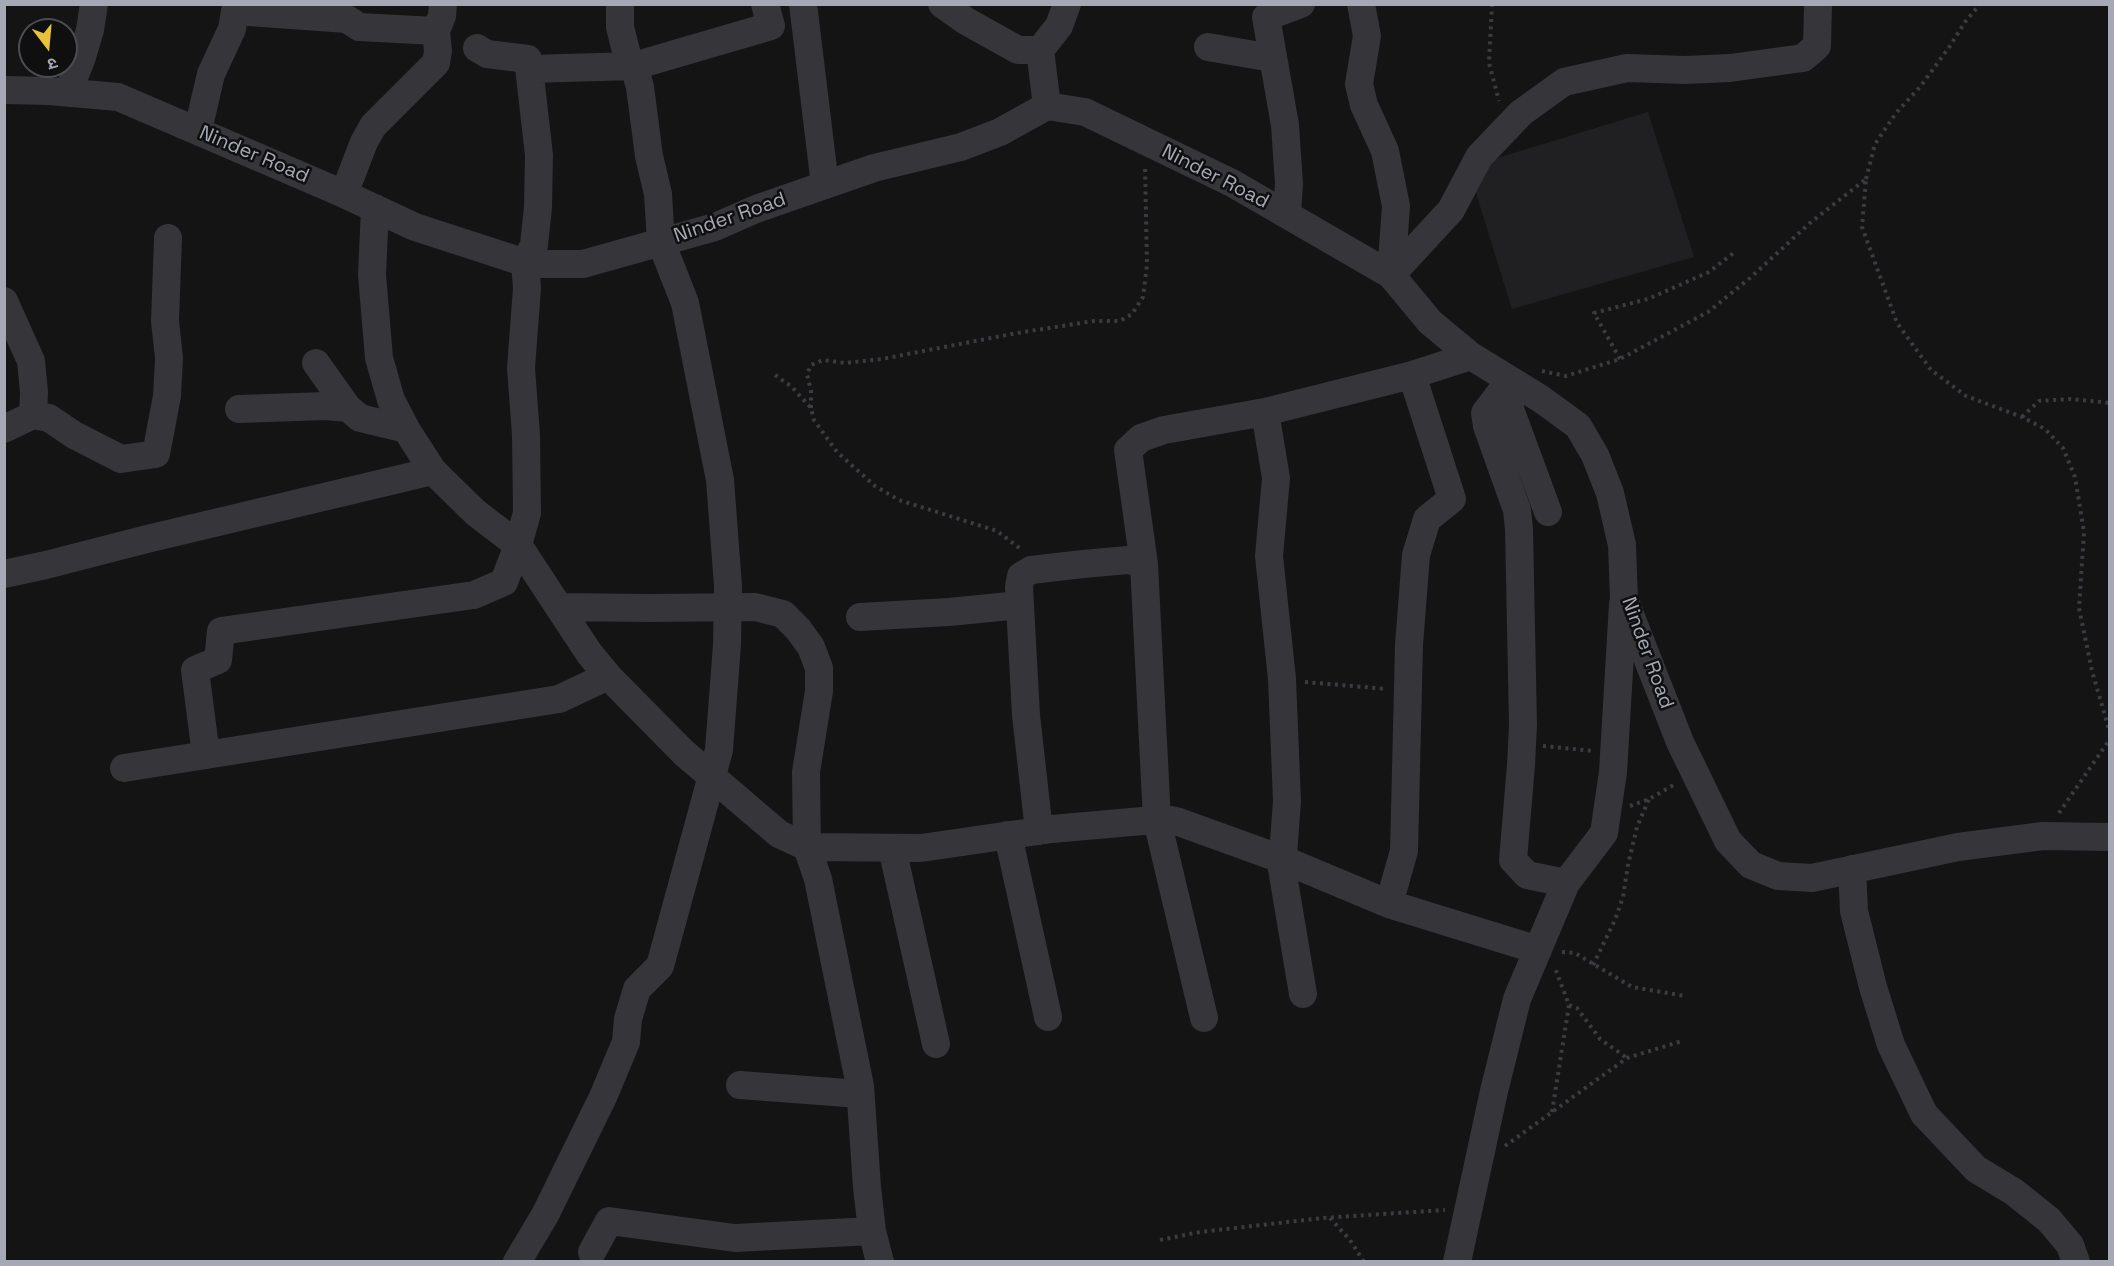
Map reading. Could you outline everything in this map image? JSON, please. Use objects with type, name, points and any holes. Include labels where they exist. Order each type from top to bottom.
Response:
[{"type":"street","points":[[68,92],[90,30],[94,4]]},
{"type":"street","points":[[517,1262],[545,1215],[603,1097],[626,1042],[628,1019],[637,989],[660,966],[719,750],[728,607],[720,480],[685,303],[661,242],[658,194],[649,156],[640,87],[634,66],[628,59],[620,27],[620,4]]},
{"type":"street","points":[[530,69],[634,66],[771,27],[765,4]]},
{"type":"street","points":[[803,4],[825,185]]},
{"type":"street","points":[[942,4],[966,21],[1018,50],[1040,50]]},
{"type":"street","points":[[1047,106],[1040,50],[1059,26],[1067,4]]},
{"type":"street","points":[[1287,213],[1289,184],[1285,124],[1261,10],[1301,4]]},
{"type":"street","points":[[1361,4],[1367,36],[1359,84],[1364,105],[1385,151],[1396,206],[1391,275]]},
{"type":"street","points":[[1391,275],[1451,210],[1479,157],[1521,113],[1564,82],[1627,68],[1684,70],[1730,68],[1803,58],[1817,46],[1818,4]]},
{"type":"street","points":[[198,130],[211,74],[232,29],[235,11],[347,20],[359,27],[439,18],[436,63],[373,126],[344,194]]},
{"type":"street","points":[[1208,47],[1272,57]]},
{"type":"street","points":[[206,755],[195,670],[218,660],[221,631],[474,595],[504,582],[527,513],[526,435],[521,368],[527,288],[525,263],[534,245],[538,207],[539,156],[528,59],[487,54],[477,48]]},
{"type":"street","name":"Ninder Road","points":[[4,90],[68,92],[118,97],[198,130],[415,227],[525,263],[583,264],[716,227],[756,209],[874,168],[961,147],[1000,132],[1047,106],[1085,112],[1232,183],[1391,275],[1430,322],[1471,356],[1522,374],[1541,399],[1578,426],[1595,455],[1610,493],[1622,545],[1624,599],[1680,742],[1728,841],[1751,865],[1778,876],[1812,878],[1958,847],[2043,836],[2109,837]]},
{"type":"street","points":[[375,208],[372,275],[379,358],[391,400],[406,429],[433,471],[476,513],[518,545],[589,653],[608,676],[684,753],[779,834],[807,847],[921,848],[1039,831],[1157,820],[1176,821],[1284,860],[1389,904],[1538,950]]},
{"type":"street","points":[[4,429],[33,415],[49,418],[74,435],[122,459],[156,454],[167,396],[169,367],[165,321],[168,238]]},
{"type":"street","points":[[4,301],[31,361],[34,392],[33,415]]},
{"type":"street","points":[[1204,1018],[1157,820],[1144,564],[1128,450],[1141,438],[1164,429],[1265,412],[1412,375],[1471,356]]},
{"type":"street","points":[[316,363],[348,408],[360,418],[406,429]]},
{"type":"street","points":[[1522,374],[1510,409],[1548,512]]},
{"type":"street","points":[[1522,374],[1485,413],[1486,426],[1517,510],[1522,744],[1513,860],[1527,875],[1566,883]]},
{"type":"street","points":[[1389,904],[1404,851],[1409,645],[1416,555],[1427,519],[1452,499],[1412,375]]},
{"type":"street","points":[[239,409],[326,406],[348,408]]},
{"type":"street","points":[[1265,412],[1276,478],[1269,556],[1281,679],[1287,801],[1282,869],[1303,994]]},
{"type":"street","points":[[4,574],[433,471]]},
{"type":"street","points":[[1039,831],[1026,715],[1019,587],[1021,576],[1031,570],[1128,560],[1144,564]]},
{"type":"street","points":[[1458,1262],[1494,1091],[1517,999],[1566,883],[1604,833],[1614,753],[1624,599]]},
{"type":"street","points":[[860,617],[1020,605]]},
{"type":"street","points":[[559,607],[755,607],[783,614],[811,647],[819,668],[819,691],[806,771],[807,847],[818,879],[860,1094],[872,1231],[880,1262]]},
{"type":"street","points":[[124,768],[560,699],[608,676]]},
{"type":"street","points":[[1008,835],[1048,1017]]},
{"type":"street","points":[[892,848],[936,1044]]},
{"type":"street","points":[[1852,869],[1854,911],[1873,987],[1891,1045],[1924,1114],[1976,1168],[2014,1192],[2049,1220],[2070,1245],[2076,1262]]},
{"type":"street","points":[[740,1085],[860,1094]]},
{"type":"street","points":[[592,1252],[609,1221],[735,1238],[872,1231]]},
{"type":"path","points":[[1492,4],[1489,63],[1504,131]]},
{"type":"path","points":[[1980,4],[1875,144],[1866,179],[1862,227],[1898,323],[1931,370],[1966,396],[2022,417],[2045,429],[2064,448],[2075,477],[2084,532],[2079,609],[2092,671],[2109,733]]},
{"type":"path","points":[[1031,570],[1022,550],[997,531],[899,500],[875,486],[837,452],[814,420],[807,374],[812,364],[823,360],[845,363],[882,359],[1017,333],[1094,321],[1120,321],[1131,314],[1143,297],[1147,265],[1143,140]]},
{"type":"path","points":[[1522,374],[1566,376],[1620,359],[1708,312],[1750,278],[1810,223],[1866,179]]},
{"type":"path","points":[[1620,359],[1594,313],[1648,299],[1709,272],[1736,251]]},
{"type":"path","points":[[775,375],[792,387],[811,408]]},
{"type":"path","points":[[2022,417],[2039,401],[2070,399],[2109,403]]},
{"type":"path","points":[[1281,679],[1332,686],[1409,690]]},
{"type":"path","points":[[2043,836],[2109,739]]},
{"type":"path","points":[[1522,744],[1614,753]]},
{"type":"path","points":[[1607,810],[1635,805],[1673,784],[1693,780],[1701,783]]},
{"type":"path","points":[[1593,965],[1615,920],[1623,897],[1637,827],[1649,799]]},
{"type":"path","points":[[1538,950],[1575,953],[1632,987],[1685,996]]},
{"type":"path","points":[[1538,950],[1555,969],[1569,1005],[1552,1112]]},
{"type":"path","points":[[1569,1005],[1577,1008],[1600,1039],[1627,1058]]},
{"type":"path","points":[[1479,1167],[1627,1058],[1682,1041]]},
{"type":"path","points":[[1160,1240],[1200,1232],[1330,1218],[1469,1209]]},
{"type":"path","points":[[1330,1218],[1350,1240],[1364,1262]]},
{"type":"shaded area","points":[[1648,112],[1694,257],[1512,309],[1468,167]]}]
